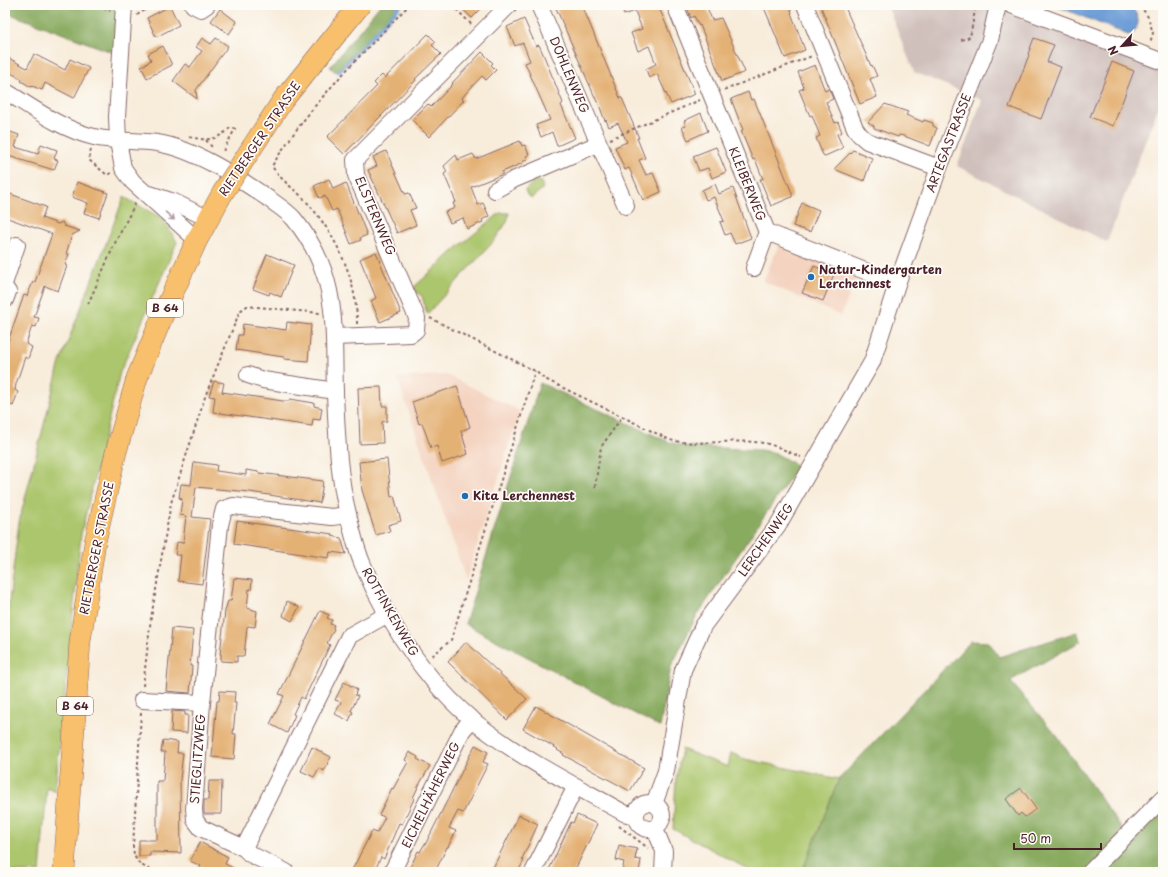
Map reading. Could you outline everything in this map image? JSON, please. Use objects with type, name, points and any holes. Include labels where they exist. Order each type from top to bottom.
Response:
[{"type":"main road","name":"RIETBERGER STRASSE","points":[[64,872],[80,642],[95,542],[116,452],[137,378],[165,310],[197,240],[222,194],[283,100],[360,5]]},
{"type":"street","points":[[124,5],[118,95],[118,141],[123,168],[133,182],[197,240]]},
{"type":"street","points":[[193,5],[201,9],[207,5]]},
{"type":"street","name":"ELSTERNWEG","points":[[417,318],[356,175],[355,160],[508,5]]},
{"type":"street","name":"DOHLENWEG","points":[[539,5],[626,206]]},
{"type":"street","name":"KLEIBERWEG","points":[[675,5],[767,232],[875,275],[898,281]]},
{"type":"street","points":[[805,5],[855,128],[860,135],[868,140],[940,168]]},
{"type":"street","name":"ARTEGASTRASSE","points":[[898,281],[990,40],[998,5]]},
{"type":"street","points":[[1011,5],[1163,62]]},
{"type":"street","name":"ROTFINKENWEG","points":[[5,91],[62,126],[94,138],[156,143],[181,149],[201,157],[255,189],[284,209],[292,217],[312,245],[323,267],[333,306],[338,457],[348,515],[362,563],[402,639],[420,665],[454,703],[486,731],[528,759],[624,813],[635,816]]},
{"type":"street","points":[[495,190],[513,180],[598,144]]},
{"type":"street","points":[[144,191],[174,202],[209,219]]},
{"type":"street","points":[[754,268],[767,232]]},
{"type":"street","points":[[5,280],[17,245]]},
{"type":"street","name":"LERCHENWEG","points":[[654,804],[666,771],[683,670],[700,632],[778,525],[815,464],[872,362],[898,281]]},
{"type":"street","points":[[5,288],[8,292],[5,300]]},
{"type":"street","points":[[334,337],[411,334],[416,330],[417,318]]},
{"type":"street","points":[[248,375],[263,380],[335,391]]},
{"type":"street","name":"STIEGLITZWEG","points":[[286,872],[250,854],[244,848],[201,828],[196,820],[194,809],[202,704],[220,525],[224,510],[233,506],[332,517],[348,515]]},
{"type":"street","points":[[244,848],[349,636],[388,614]]},
{"type":"street","points":[[142,700],[202,704]]},
{"type":"street","name":"EICHELHÄHERWEG","points":[[392,872],[462,731],[472,719]]},
{"type":"street","points":[[533,872],[576,786]]},
{"type":"street","points":[[1090,872],[1163,798]]},
{"type":"street","points":[[645,803],[654,804],[660,808],[663,816],[661,824],[655,829],[646,830],[638,825],[635,816],[638,808],[645,803]]},
{"type":"street","points":[[655,829],[664,852],[663,872]]},
{"type":"path","points":[[272,166],[313,108],[339,78],[409,5]]},
{"type":"path","points":[[452,5],[481,33]]},
{"type":"path","points":[[961,40],[970,36],[976,5]]},
{"type":"path","points":[[1140,5],[1148,17],[1153,33]]},
{"type":"path","points":[[185,136],[206,140],[217,138],[231,127],[235,129],[220,158]]},
{"type":"path","points":[[206,140],[212,147]]},
{"type":"path","points":[[88,304],[116,241],[134,205],[144,191]]},
{"type":"path","points":[[155,872],[139,864],[134,856],[134,851],[142,700],[151,618],[171,503],[206,394],[240,311],[247,306],[333,314]]},
{"type":"path","points":[[417,318],[428,317],[535,371],[545,379],[670,440],[683,443],[744,441],[764,443],[815,464]]},
{"type":"path","points":[[420,665],[451,640],[535,371]]},
{"type":"path","points":[[594,487],[601,447],[622,417]]},
{"type":"path","points":[[614,823],[648,848],[650,854]]},
{"type":"shaded area","points":[[887,5],[986,5],[1163,71],[1163,95],[1107,242],[957,166],[982,100],[914,72]]},
{"type":"shaded area","name":"Natur-Kindergarten Lerchennest","points":[[780,243],[858,273],[841,316],[763,281]]},
{"type":"shaded area","name":"Kita Lerchennest","points":[[447,375],[520,411],[466,580],[397,377]]},
{"type":"green space","points":[[5,5],[120,5],[117,54],[5,12]]},
{"type":"green space","points":[[380,5],[400,5],[336,72],[330,67]]},
{"type":"green space","points":[[535,180],[541,182],[543,188],[532,198],[527,195],[525,190]]},
{"type":"green space","points":[[124,197],[163,219],[177,242],[120,372],[81,534],[55,791],[47,787],[40,872],[5,872],[5,634],[19,522],[60,362]]},
{"type":"green space","points":[[500,213],[509,213],[507,222],[493,242],[427,314],[422,296],[412,289],[458,247]]},
{"type":"green space","points":[[540,383],[669,442],[683,446],[761,450],[775,453],[798,466],[696,617],[671,667],[660,727],[465,624]]},
{"type":"green space","points":[[1077,632],[1081,641],[1010,681],[1057,736],[1124,832],[1163,806],[1163,872],[802,872],[839,779],[971,641],[989,642],[999,657]]},
{"type":"green space","points":[[682,749],[728,767],[731,753],[745,759],[839,779],[802,872],[753,872],[673,829],[676,779]]},
{"type":"water","points":[[1054,5],[1130,5],[1136,14],[1138,24],[1131,36]]},
{"type":"building","points":[[458,5],[485,5],[472,18]]},
{"type":"building","points":[[563,5],[582,5],[620,98],[622,98],[639,138],[637,138],[645,158],[639,160],[646,175],[653,173],[661,192],[643,200],[629,168],[625,170],[615,147],[627,142],[618,123],[609,127],[606,120],[605,121],[556,8]]},
{"type":"building","points":[[620,5],[658,5],[695,94],[671,104],[657,74],[649,78],[646,69],[656,64],[649,46],[638,51],[631,33],[642,29],[635,11],[624,15]]},
{"type":"building","points":[[693,5],[706,5],[712,20],[721,18],[745,72],[722,81],[700,25],[699,26],[694,16],[691,18],[687,7]]},
{"type":"building","points":[[763,5],[789,5],[805,50],[785,58]]},
{"type":"building","points":[[826,5],[844,5],[871,66],[872,65],[877,76],[870,79],[877,97],[860,104],[821,7]]},
{"type":"building","points":[[170,6],[179,25],[156,37],[147,18]]},
{"type":"building","points":[[220,9],[237,22],[229,34],[211,21]]},
{"type":"building","points":[[524,19],[536,46],[539,45],[544,56],[563,103],[561,105],[575,138],[557,146],[552,132],[541,137],[536,125],[550,120],[525,63],[530,61],[523,43],[515,46],[507,27]]},
{"type":"building","points":[[428,34],[436,42],[432,45],[441,54],[415,79],[416,80],[344,154],[327,137],[377,86],[374,83],[382,75],[385,78]]},
{"type":"building","points":[[202,38],[211,44],[216,38],[228,46],[196,90],[197,99],[173,81],[185,64],[190,67],[202,51],[196,47]]},
{"type":"building","points":[[1034,38],[1054,45],[1047,62],[1061,67],[1041,119],[1009,107]]},
{"type":"building","points":[[163,46],[172,65],[147,78],[141,66],[151,60],[148,54]]},
{"type":"building","points":[[482,52],[493,63],[491,65],[496,70],[486,80],[482,76],[462,98],[464,100],[429,137],[412,120],[428,104],[431,107]]},
{"type":"building","points":[[34,54],[65,70],[70,59],[89,68],[74,98],[45,83],[42,90],[32,86],[31,87],[21,81],[22,79],[5,70],[5,56],[27,68]]},
{"type":"building","points":[[1112,62],[1134,71],[1113,126],[1090,117]]},
{"type":"building","points":[[815,65],[825,91],[829,89],[833,99],[826,102],[835,123],[838,122],[842,132],[837,134],[843,148],[825,156],[823,155],[816,138],[820,136],[812,115],[810,116],[799,90],[804,88],[798,72]]},
{"type":"building","points":[[748,92],[751,100],[754,99],[792,193],[792,197],[771,206],[760,179],[763,179],[741,131],[743,130],[731,99]]},
{"type":"building","points":[[885,104],[908,112],[906,115],[923,122],[924,120],[933,123],[933,126],[937,128],[930,146],[904,136],[899,135],[898,137],[874,128],[874,126],[868,122]]},
{"type":"building","points":[[701,113],[708,131],[688,140],[682,127],[686,126],[684,121]]},
{"type":"building","points":[[5,130],[19,135],[15,147],[38,154],[41,144],[57,150],[54,159],[58,160],[54,170],[5,155]]},
{"type":"building","points":[[520,141],[522,146],[525,145],[529,155],[526,156],[528,159],[522,162],[523,163],[502,172],[503,174],[471,187],[478,205],[483,203],[489,216],[482,220],[483,222],[467,229],[463,218],[450,223],[445,212],[455,208],[453,203],[456,202],[444,174],[447,172],[444,166],[456,155],[458,160],[473,154],[476,159]]},
{"type":"building","points":[[716,147],[726,172],[712,178],[708,168],[699,171],[693,156]]},
{"type":"building","points":[[853,150],[872,158],[864,181],[834,169]]},
{"type":"building","points":[[386,151],[405,194],[409,193],[416,208],[410,210],[416,225],[397,233],[368,170],[377,166],[373,157]]},
{"type":"building","points":[[329,179],[333,189],[346,183],[367,235],[360,238],[361,240],[351,244],[337,209],[332,211],[325,196],[319,198],[314,186]]},
{"type":"building","points":[[77,182],[108,193],[99,218],[84,213],[88,203],[72,197]]},
{"type":"building","points":[[715,184],[719,194],[733,188],[751,238],[735,244],[730,233],[725,235],[720,222],[724,221],[714,197],[706,200],[702,190]]},
{"type":"building","points":[[5,192],[46,207],[42,218],[58,224],[62,222],[64,226],[80,231],[72,235],[66,254],[69,254],[65,265],[67,266],[58,291],[45,286],[34,317],[39,318],[36,327],[32,326],[26,344],[32,347],[28,359],[25,357],[16,384],[15,390],[18,392],[13,406],[10,405],[7,414],[5,414],[5,350],[24,295],[27,296],[33,282],[35,282],[52,234],[5,217]]},
{"type":"building","points":[[802,203],[819,210],[810,232],[793,226]]},
{"type":"building","points":[[376,252],[401,313],[380,322],[371,301],[376,298],[360,259]]},
{"type":"building","points":[[267,254],[294,265],[281,297],[270,292],[269,295],[253,289]]},
{"type":"building","points":[[814,266],[834,274],[823,301],[802,293]]},
{"type":"building","points":[[287,322],[311,325],[308,361],[284,359],[284,357],[236,350],[238,335],[242,335],[243,324],[286,330]]},
{"type":"building","points":[[214,381],[224,383],[222,392],[283,401],[289,401],[290,399],[314,403],[314,406],[322,408],[320,420],[313,419],[312,426],[213,412],[215,397],[209,396]]},
{"type":"building","points":[[457,386],[470,427],[461,431],[468,454],[442,463],[437,446],[431,448],[422,423],[419,424],[412,402]]},
{"type":"building","points":[[381,387],[382,406],[387,406],[387,421],[382,422],[383,443],[360,444],[358,388]]},
{"type":"building","points":[[387,459],[391,497],[394,496],[401,521],[388,525],[390,531],[376,535],[362,490],[359,462]]},
{"type":"building","points":[[194,462],[217,465],[216,471],[246,475],[246,470],[323,481],[320,503],[250,492],[196,487],[192,517],[210,519],[202,584],[178,581],[181,555],[175,555],[177,542],[183,543],[186,516],[180,515],[182,499],[179,498],[181,484],[191,485]]},
{"type":"building","points":[[237,521],[333,534],[332,536],[341,538],[346,554],[330,552],[329,558],[234,544]]},
{"type":"building","points":[[234,578],[252,580],[251,590],[249,589],[247,608],[257,611],[255,627],[247,627],[244,656],[237,656],[237,662],[221,661],[220,654],[225,611],[228,601],[231,601]]},
{"type":"building","points":[[287,601],[299,607],[292,621],[283,616]]},
{"type":"building","points":[[320,611],[329,615],[327,618],[332,620],[330,624],[334,625],[334,629],[327,643],[330,645],[304,699],[301,697],[293,714],[295,715],[287,733],[270,724],[284,696],[279,694]]},
{"type":"building","points":[[172,628],[193,630],[190,666],[192,666],[190,693],[166,691]]},
{"type":"building","points":[[466,642],[527,699],[507,720],[448,662]]},
{"type":"building","points":[[344,682],[357,689],[355,695],[358,696],[351,711],[353,712],[349,721],[335,714],[341,702],[335,700]]},
{"type":"building","points":[[220,691],[235,692],[234,703],[236,703],[233,734],[236,734],[234,759],[212,757],[217,701],[219,701]]},
{"type":"building","points":[[536,706],[644,768],[630,791],[563,755],[564,754],[557,750],[558,749],[523,729]]},
{"type":"building","points":[[172,711],[185,712],[185,715],[188,715],[187,733],[171,732]]},
{"type":"building","points":[[163,740],[178,742],[177,753],[183,753],[180,780],[181,853],[150,852],[150,856],[139,856],[139,840],[157,840],[157,781],[163,781],[165,752],[161,752]]},
{"type":"building","points":[[475,745],[488,752],[483,762],[488,764],[463,813],[458,811],[449,828],[456,831],[435,872],[408,872],[418,851],[420,852],[425,845]]},
{"type":"building","points":[[312,747],[331,757],[324,771],[319,768],[314,777],[301,771]]},
{"type":"building","points":[[409,752],[418,757],[417,759],[430,766],[419,785],[402,824],[399,823],[384,859],[381,857],[374,872],[351,872],[372,831],[377,833],[385,817],[379,815],[392,788],[393,789],[408,762],[405,760]]},
{"type":"building","points":[[209,781],[222,781],[221,814],[204,814],[204,800],[208,800]]},
{"type":"building","points":[[1021,788],[1036,809],[1025,817],[1021,813],[1018,816],[1006,799]]},
{"type":"building","points":[[519,815],[538,824],[522,859],[524,860],[518,872],[491,872]]},
{"type":"building","points":[[577,815],[597,824],[574,872],[548,872],[571,822],[573,823]]},
{"type":"building","points":[[200,842],[228,857],[225,864],[242,872],[205,872],[199,869],[201,866],[190,861]]},
{"type":"building","points":[[619,845],[637,849],[635,859],[641,860],[639,872],[622,872],[624,862],[616,860]]},
{"type":"waterway","points":[[339,72],[401,5]]},
{"type":"place","name":"Natur-Kindergarten Lerchennest","points":[[811,277]]},
{"type":"place","name":"Kita Lerchennest","points":[[465,496]]}]
